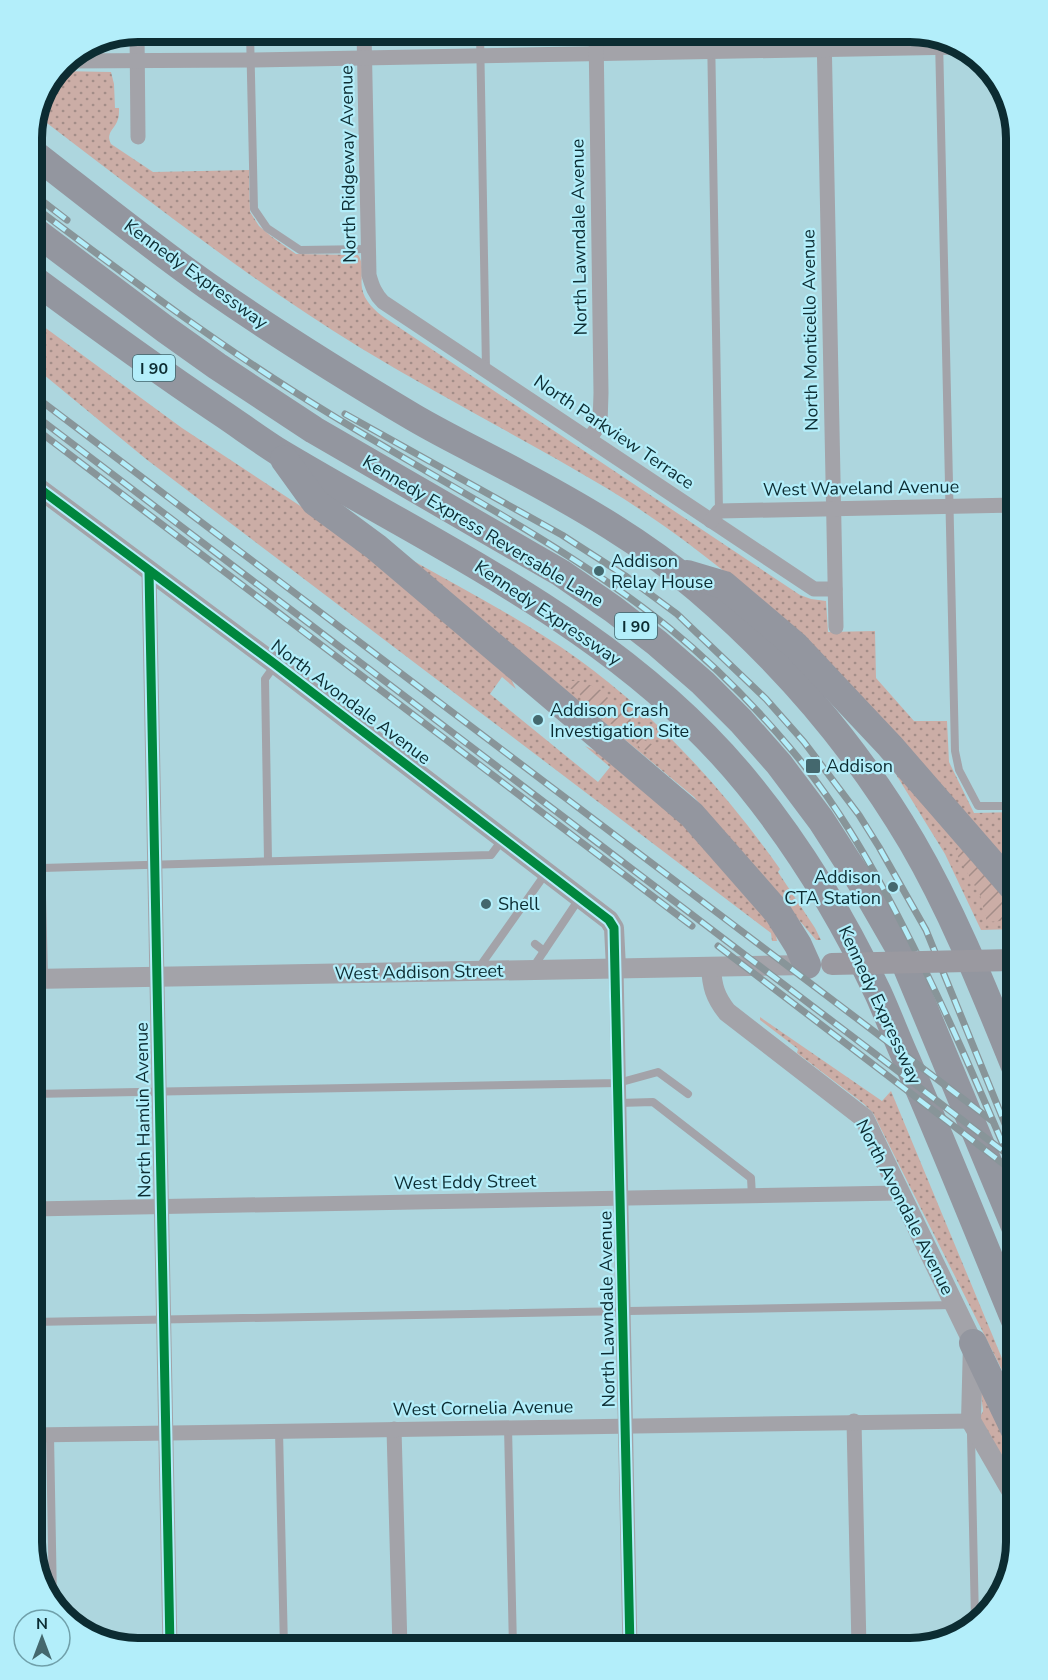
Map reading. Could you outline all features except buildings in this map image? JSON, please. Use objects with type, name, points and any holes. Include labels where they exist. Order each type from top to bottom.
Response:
[{"type":"highway","name":"Kennedy Expressway","points":[[42,161],[208,287],[417,419],[600,520],[674,570],[727,616],[787,675],[838,735],[880,790],[913,844],[944,902],[1006,1044]]},
{"type":"highway","name":"Kennedy Express Reversable Lane","points":[[42,237],[165,329],[246,386],[324,436],[561,573],[613,609],[703,683],[741,721],[779,764],[821,820],[898,946],[1006,1203]]},
{"type":"highway","name":"Kennedy Expressway","points":[[42,285],[159,371],[280,452],[485,570],[592,638],[680,711],[747,783],[814,875],[843,924],[878,994],[944,1145],[1006,1296]]},
{"type":"highway","points":[[280,452],[315,502],[376,547],[692,815],[778,914],[798,945],[819,964]]},
{"type":"highway","points":[[674,570],[724,585],[796,646],[890,746],[1006,878]]},
{"type":"highway","points":[[973,1343],[1006,1410]]},
{"type":"main road","name":"West Addison Street","points":[[819,964],[1006,960]]},
{"type":"street","points":[[137,42],[138,137]]},
{"type":"street","name":"North Ridgeway Avenue","points":[[364,42],[369,275],[376,295]]},
{"type":"street","name":"North Lawndale Avenue","points":[[589,439],[600,423],[601,393],[596,42]]},
{"type":"street","name":"North Monticello Avenue","points":[[824,42],[836,627]]},
{"type":"street","points":[[81,61],[596,54],[824,49],[926,44]]},
{"type":"street","name":"North Parkview Terrace","points":[[376,295],[383,302],[589,439],[715,516],[814,589],[835,589]]},
{"type":"street","name":"North Avondale Avenue","points":[[42,491],[275,664],[609,920],[614,928],[616,968]]},
{"type":"street","name":"West Waveland Avenue","points":[[715,516],[833,508],[1006,505]]},
{"type":"street","name":"North Hamlin Avenue","points":[[149,571],[170,1638]]},
{"type":"street","name":"West Addison Street","points":[[42,979],[819,964]]},
{"type":"street","name":"North Avondale Avenue","points":[[711,967],[712,987],[717,999],[727,1012],[864,1118],[898,1193],[973,1343],[971,1420]]},
{"type":"street","name":"North Lawndale Avenue","points":[[616,968],[630,1638]]},
{"type":"street","name":"West Eddy Street","points":[[42,1209],[898,1193]]},
{"type":"street","points":[[971,1420],[1006,1480]]},
{"type":"street","name":"West Cornelia Avenue","points":[[42,1435],[971,1420]]},
{"type":"street","points":[[854,1421],[859,1638]]},
{"type":"street","points":[[394,1429],[400,1638]]},
{"type":"lane","points":[[250,42],[254,209],[267,228],[300,250],[369,249]]},
{"type":"lane","points":[[480,42],[486,371]]},
{"type":"lane","points":[[711,42],[715,516]]},
{"type":"lane","points":[[939,47],[953,731],[959,770],[978,806],[1006,806]]},
{"type":"lane","points":[[268,861],[265,679],[275,664]]},
{"type":"lane","points":[[42,868],[491,855],[503,839]]},
{"type":"lane","points":[[477,971],[530,902],[546,872]]},
{"type":"lane","points":[[531,970],[580,898]]},
{"type":"lane","points":[[554,920],[561,926]]},
{"type":"lane","points":[[544,932],[553,938]]},
{"type":"lane","points":[[534,944],[544,951]]},
{"type":"lane","points":[[42,1094],[618,1083],[658,1072],[688,1094]]},
{"type":"lane","points":[[619,1103],[653,1102],[751,1178],[752,1196]]},
{"type":"lane","points":[[42,1322],[955,1305]]},
{"type":"lane","points":[[971,1420],[975,1613]]},
{"type":"lane","points":[[508,1427],[513,1638]]},
{"type":"lane","points":[[279,1431],[284,1638]]},
{"type":"lane","points":[[50,1435],[53,1585]]},
{"type":"shaded area","points":[[69,71],[111,72],[115,108],[119,108],[117,123],[109,137],[111,144],[153,172],[249,170],[250,212],[259,226],[272,237],[296,254],[358,255],[361,263],[363,293],[374,309],[385,318],[800,595],[826,601],[828,632],[875,631],[876,678],[914,721],[947,721],[949,762],[974,813],[1006,812],[1006,866],[740,584],[708,559],[659,522],[608,489],[317,321],[196,236],[44,121],[49,102]]},
{"type":"shaded area","points":[[42,325],[182,428],[346,536],[511,679],[516,689],[502,677],[490,694],[598,782],[610,767],[585,746],[600,753],[698,836],[774,926],[777,941],[772,941],[771,933],[146,459],[42,373]]},
{"type":"shaded area","points":[[401,554],[557,644],[635,705],[688,756],[736,811],[780,869],[778,872],[821,940],[816,940],[694,797]]},
{"type":"shaded area","points":[[571,681],[581,681],[603,691],[614,707],[634,722],[644,740],[659,748],[657,752],[640,748],[628,732],[591,714],[578,692],[569,688],[568,684]]},
{"type":"shaded area","points":[[892,768],[1001,886],[1006,895],[1006,929],[981,930],[945,854]]},
{"type":"shaded area","points":[[958,848],[964,849],[997,888],[1006,904],[1006,914],[1001,921],[987,922],[980,895],[956,853]]},
{"type":"shaded area","points":[[760,1017],[882,1101],[891,1091],[1006,1368],[1006,1380],[873,1113],[797,1053],[798,1049],[760,1020]]},
{"type":"shaded area","points":[[983,1384],[1006,1432],[1006,1464],[980,1423],[983,1411],[980,1385]]},
{"type":"railway","points":[[42,201],[67,220]]},
{"type":"railway","points":[[42,213],[141,287],[291,390],[546,542],[629,597],[668,627],[732,684],[806,768],[864,854],[932,985],[1006,1152]]},
{"type":"railway","points":[[42,402],[991,1120]]},
{"type":"railway","points":[[345,414],[562,535],[627,577],[677,614],[766,699],[804,742],[859,815],[926,930],[1006,1126]]},
{"type":"railway","points":[[42,421],[1006,1153]]},
{"type":"railway","points":[[42,434],[692,926]]},
{"type":"railway","points":[[718,946],[1006,1166]]},
{"type":"cycle path","points":[[42,490],[275,664],[609,920],[614,928],[630,1638]]},
{"type":"cycle path","points":[[149,571],[170,1638]]},
{"type":"place","name":"Addison Relay House","points":[[599,571]]},
{"type":"place","name":"Addison Crash Investigation Site","points":[[538,720]]},
{"type":"place","name":"Addison","points":[[813,766]]},
{"type":"place","name":"Addison CTA Station","points":[[893,887]]},
{"type":"place","name":"Shell","points":[[486,904]]}]
